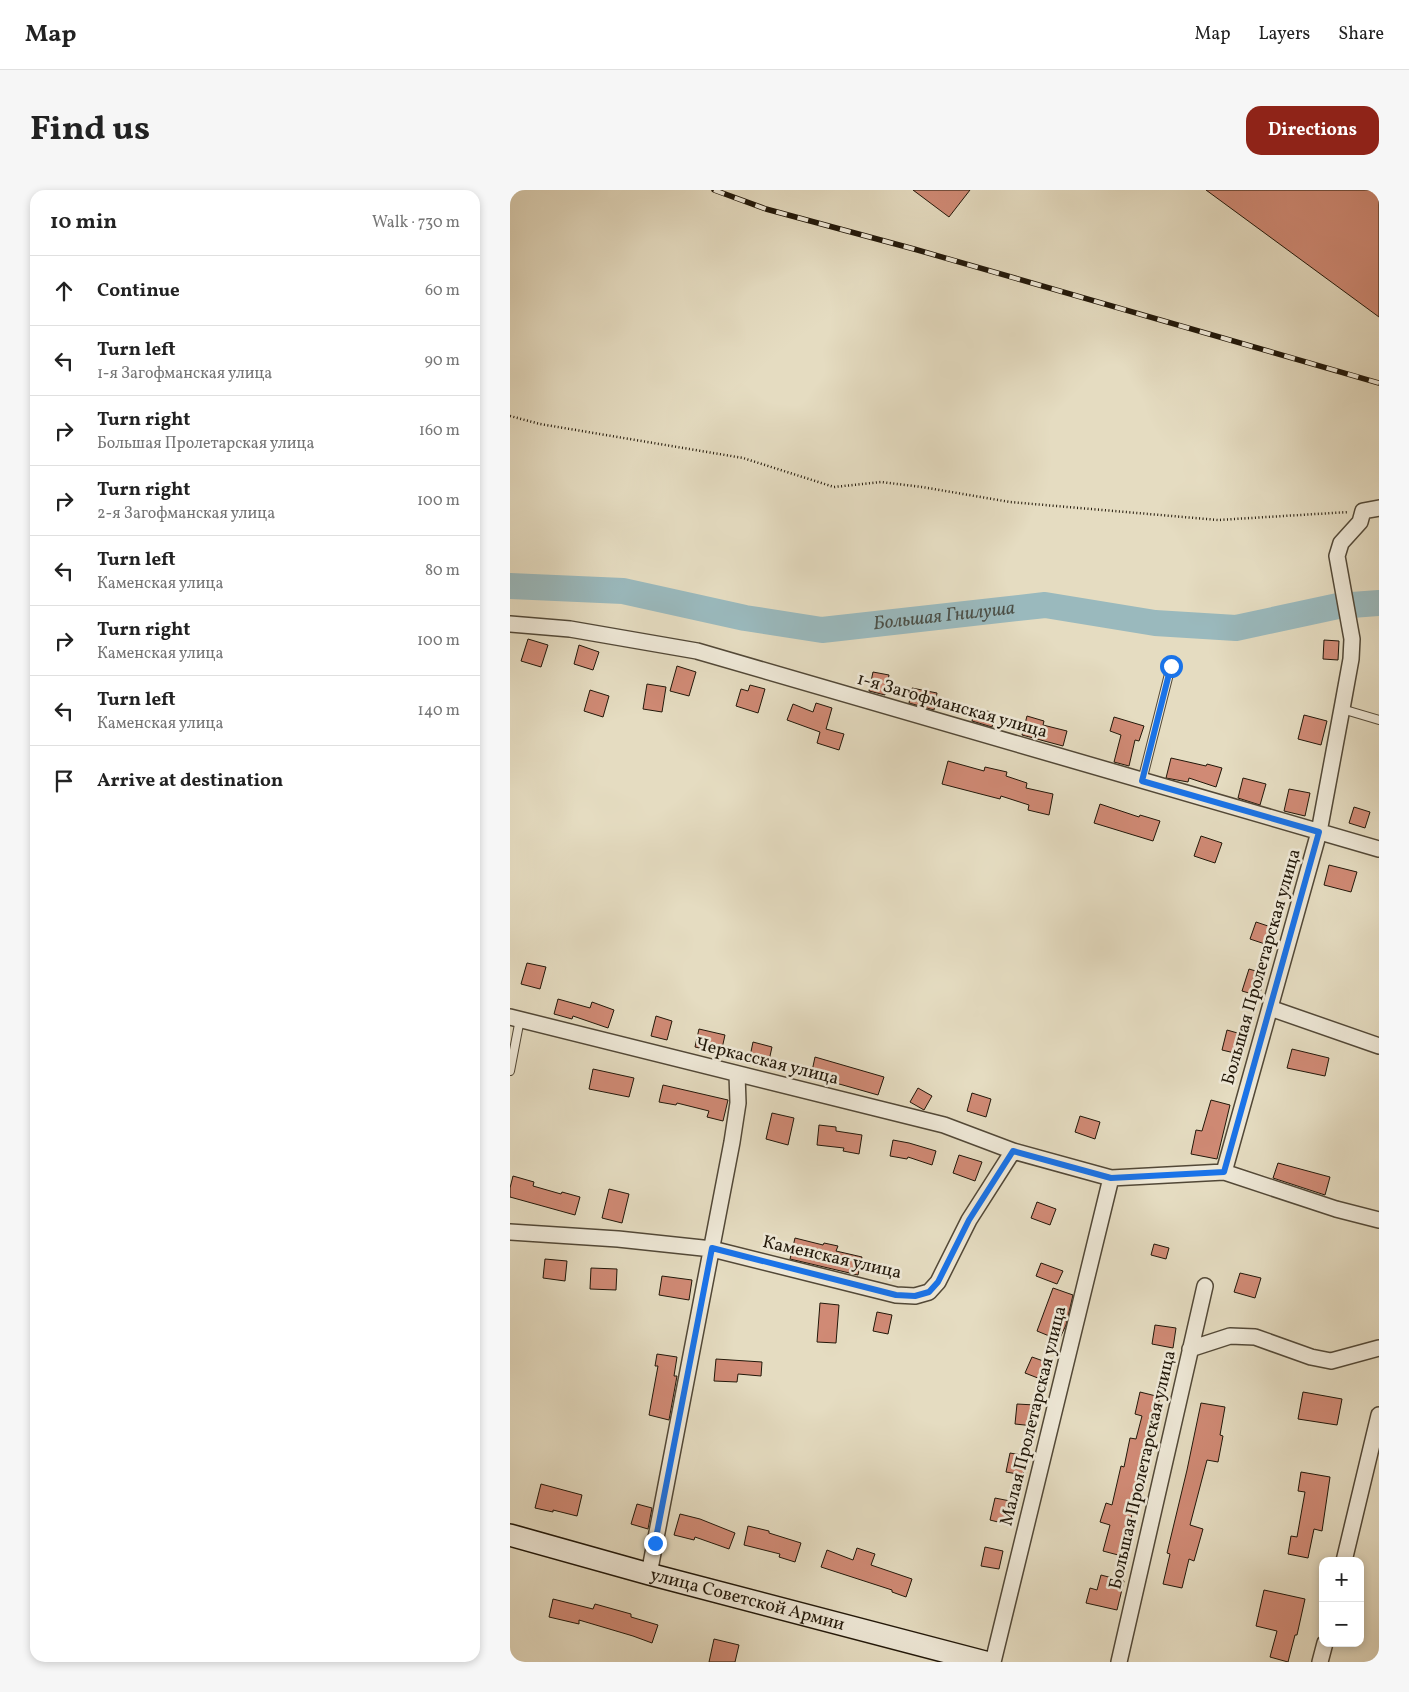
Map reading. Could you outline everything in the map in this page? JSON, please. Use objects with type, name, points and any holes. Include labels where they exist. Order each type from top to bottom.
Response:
[{"type":"main road","name":"улица Советской Армии","points":[[510,1535],[649,1574],[985,1662]]},
{"type":"street","points":[[1362,511],[1379,508]]},
{"type":"street","name":"Большая Пролетарская улица","points":[[1224,1172],[1319,832],[1351,659],[1352,639],[1337,556],[1341,543],[1360,522],[1362,511]]},
{"type":"street","name":"1-я Загофманская улица","points":[[510,624],[570,629],[697,651],[1379,849]]},
{"type":"street","points":[[1270,1008],[1379,1046]]},
{"type":"street","name":"Черкасская улица","points":[[515,1018],[944,1126],[1013,1151],[1111,1178],[1224,1172]]},
{"type":"street","points":[[649,1574],[738,1104],[737,1074]]},
{"type":"street","name":"Каменская улица","points":[[510,1232],[618,1239],[712,1248],[896,1295],[915,1296],[929,1292],[938,1282],[969,1220],[1013,1151]]},
{"type":"street","points":[[1224,1172],[1336,1209],[1379,1220]]},
{"type":"street","name":"Малая Пролетарская улица","points":[[993,1662],[1111,1178]]},
{"type":"street","name":"Большая Пролетарская улица","points":[[1119,1662],[1205,1286]]},
{"type":"street","points":[[1190,1349],[1230,1336],[1255,1337],[1311,1357],[1331,1361],[1379,1348]]},
{"type":"street","points":[[1345,1557],[1379,1415]]},
{"type":"street","points":[[1320,1662],[1324,1647]]},
{"type":"lane","points":[[1142,781],[1171,666]]},
{"type":"lane","points":[[1342,709],[1379,720]]},
{"type":"lane","points":[[510,1071],[515,1018]]},
{"type":"path","points":[[510,416],[540,424],[743,458],[834,486],[881,482],[922,486],[1010,502],[1218,520],[1362,511]]},
{"type":"building","points":[[913,190],[970,190],[949,217]]},
{"type":"building","points":[[1206,190],[1379,190],[1379,317]]},
{"type":"building","points":[[528,639],[548,645],[541,667],[521,661]]},
{"type":"building","points":[[1324,640],[1339,641],[1338,660],[1323,659]]},
{"type":"building","points":[[579,645],[599,652],[593,670],[574,664]]},
{"type":"building","points":[[677,666],[696,672],[689,696],[670,691]]},
{"type":"building","points":[[873,672],[889,675],[885,695],[869,691]]},
{"type":"building","points":[[647,684],[666,687],[662,712],[643,709]]},
{"type":"building","points":[[750,685],[765,689],[758,713],[736,706],[741,689],[748,691]]},
{"type":"building","points":[[912,688],[937,693],[934,710],[909,703]]},
{"type":"building","points":[[590,690],[609,696],[603,717],[584,711]]},
{"type":"building","points":[[816,703],[832,708],[826,729],[844,734],[839,750],[817,743],[820,732],[787,720],[793,704],[813,712]]},
{"type":"building","points":[[975,708],[995,713],[992,727],[972,721]]},
{"type":"building","points":[[1304,715],[1327,721],[1321,745],[1298,739]]},
{"type":"building","points":[[1027,716],[1044,721],[1043,725],[1067,731],[1063,746],[1022,735]]},
{"type":"building","points":[[1114,717],[1144,726],[1139,741],[1135,740],[1129,766],[1114,762],[1121,735],[1110,731]]},
{"type":"building","points":[[1171,758],[1222,768],[1216,787],[1189,778],[1188,782],[1166,778]]},
{"type":"building","points":[[948,761],[984,771],[985,767],[1007,772],[1006,776],[1027,783],[1026,788],[1053,794],[1049,815],[1028,810],[1029,805],[1001,796],[1000,799],[942,784]]},
{"type":"building","points":[[1243,778],[1266,784],[1260,805],[1238,798]]},
{"type":"building","points":[[1289,789],[1310,793],[1305,816],[1284,811]]},
{"type":"building","points":[[1100,804],[1139,817],[1140,815],[1160,821],[1153,841],[1094,823]]},
{"type":"building","points":[[1354,807],[1370,812],[1365,828],[1349,823]]},
{"type":"building","points":[[1201,836],[1222,843],[1215,863],[1194,856]]},
{"type":"building","points":[[1329,865],[1357,872],[1351,892],[1324,885]]},
{"type":"building","points":[[1256,922],[1277,929],[1271,946],[1250,939]]},
{"type":"building","points":[[527,963],[546,967],[540,989],[521,984]]},
{"type":"building","points":[[1249,969],[1266,974],[1259,996],[1242,991]]},
{"type":"building","points":[[558,999],[590,1008],[592,1002],[614,1010],[608,1028],[573,1016],[572,1019],[554,1014]]},
{"type":"building","points":[[656,1016],[672,1021],[667,1040],[651,1036]]},
{"type":"building","points":[[699,1029],[725,1035],[721,1053],[695,1047]]},
{"type":"building","points":[[1227,1030],[1248,1036],[1243,1055],[1222,1050]]},
{"type":"building","points":[[753,1042],[772,1047],[768,1065],[749,1061]]},
{"type":"building","points":[[1292,1049],[1329,1058],[1325,1076],[1287,1068]]},
{"type":"building","points":[[815,1057],[884,1077],[878,1095],[811,1076]]},
{"type":"building","points":[[593,1069],[634,1078],[629,1097],[589,1089]]},
{"type":"building","points":[[663,1085],[728,1100],[723,1121],[707,1117],[709,1111],[677,1103],[676,1105],[659,1102]]},
{"type":"building","points":[[918,1088],[932,1096],[924,1110],[910,1102]]},
{"type":"building","points":[[972,1093],[991,1099],[986,1117],[967,1111]]},
{"type":"building","points":[[1211,1100],[1230,1105],[1217,1159],[1191,1154],[1196,1130],[1202,1131]]},
{"type":"building","points":[[772,1113],[794,1118],[788,1145],[766,1139]]},
{"type":"building","points":[[1080,1116],[1100,1122],[1095,1139],[1075,1132]]},
{"type":"building","points":[[819,1125],[836,1127],[836,1131],[862,1135],[859,1154],[843,1151],[844,1148],[817,1145]]},
{"type":"building","points":[[893,1140],[936,1151],[932,1165],[908,1157],[907,1159],[890,1156]]},
{"type":"building","points":[[959,1155],[982,1162],[975,1181],[953,1173]]},
{"type":"building","points":[[1278,1163],[1330,1177],[1325,1195],[1273,1178]]},
{"type":"building","points":[[513,1176],[534,1182],[533,1186],[580,1197],[575,1215],[510,1197]]},
{"type":"building","points":[[609,1189],[629,1194],[622,1223],[602,1218]]},
{"type":"building","points":[[1037,1202],[1056,1209],[1050,1225],[1031,1218]]},
{"type":"building","points":[[795,1238],[823,1245],[824,1243],[838,1246],[836,1251],[862,1257],[858,1275],[790,1259]]},
{"type":"building","points":[[1154,1244],[1169,1248],[1166,1259],[1151,1255]]},
{"type":"building","points":[[545,1259],[567,1261],[565,1281],[543,1278]]},
{"type":"building","points":[[1041,1263],[1063,1271],[1057,1284],[1036,1276]]},
{"type":"building","points":[[591,1268],[617,1269],[616,1290],[590,1289]]},
{"type":"building","points":[[1240,1273],[1261,1278],[1255,1298],[1234,1292]]},
{"type":"building","points":[[662,1276],[692,1280],[689,1300],[659,1295]]},
{"type":"building","points":[[1053,1288],[1073,1295],[1066,1325],[1059,1340],[1037,1331]]},
{"type":"building","points":[[820,1303],[839,1305],[836,1343],[817,1342]]},
{"type":"building","points":[[877,1312],[892,1315],[888,1334],[873,1331]]},
{"type":"building","points":[[1155,1325],[1176,1328],[1173,1348],[1152,1344]]},
{"type":"building","points":[[657,1354],[677,1357],[674,1376],[677,1376],[669,1420],[649,1415],[658,1366],[655,1366]]},
{"type":"building","points":[[1032,1357],[1049,1363],[1043,1380],[1025,1373]]},
{"type":"building","points":[[716,1359],[762,1362],[761,1376],[738,1374],[737,1382],[714,1381]]},
{"type":"building","points":[[1140,1392],[1160,1397],[1122,1556],[1103,1551],[1110,1525],[1100,1522],[1106,1503],[1112,1505],[1121,1466],[1124,1467],[1130,1438],[1136,1439],[1142,1416],[1135,1414]]},
{"type":"building","points":[[1303,1392],[1342,1399],[1337,1425],[1298,1419]]},
{"type":"building","points":[[1201,1403],[1225,1407],[1220,1435],[1223,1436],[1218,1462],[1207,1460],[1190,1525],[1203,1529],[1194,1561],[1189,1559],[1182,1588],[1163,1584],[1170,1554],[1167,1553]]},
{"type":"building","points":[[1017,1404],[1035,1405],[1034,1426],[1015,1424]]},
{"type":"building","points":[[1010,1453],[1027,1456],[1023,1475],[1006,1472]]},
{"type":"building","points":[[1301,1472],[1330,1477],[1322,1531],[1314,1529],[1308,1558],[1288,1554],[1291,1536],[1297,1537],[1305,1492],[1298,1491]]},
{"type":"building","points":[[541,1484],[582,1495],[577,1516],[535,1508]]},
{"type":"building","points":[[995,1498],[1015,1502],[1010,1525],[990,1520]]},
{"type":"building","points":[[637,1504],[652,1508],[648,1529],[631,1524]]},
{"type":"building","points":[[680,1514],[700,1519],[735,1533],[729,1549],[695,1537],[694,1540],[674,1535]]},
{"type":"building","points":[[748,1526],[769,1531],[769,1533],[801,1543],[795,1562],[779,1557],[780,1554],[744,1545]]},
{"type":"building","points":[[985,1547],[1003,1551],[999,1569],[981,1566]]},
{"type":"building","points":[[857,1548],[875,1554],[871,1565],[912,1579],[906,1597],[892,1592],[892,1590],[821,1567],[827,1550],[853,1560]]},
{"type":"building","points":[[1101,1575],[1124,1581],[1117,1610],[1086,1603],[1090,1588],[1097,1590]]},
{"type":"building","points":[[1264,1590],[1305,1599],[1297,1635],[1295,1635],[1288,1662],[1270,1657],[1277,1631],[1256,1626]]},
{"type":"building","points":[[553,1599],[593,1609],[595,1604],[631,1614],[631,1617],[658,1625],[652,1643],[579,1620],[579,1624],[549,1617]]},
{"type":"building","points":[[714,1639],[739,1645],[735,1662],[709,1662]]},
{"type":"waterway","name":"Большая Гнилуша","points":[[510,586],[623,591],[745,618],[822,630],[1045,605],[1155,623],[1236,628],[1338,606],[1379,603]]},
{"type":"railway","points":[[714,190],[766,209],[914,249],[1379,383]]},
{"type":"route","points":[[655,1543],[712,1248],[896,1295],[915,1296],[929,1292],[938,1282],[969,1220],[1013,1151],[1111,1178],[1224,1172],[1319,832],[1142,781],[1171,666]]}]
